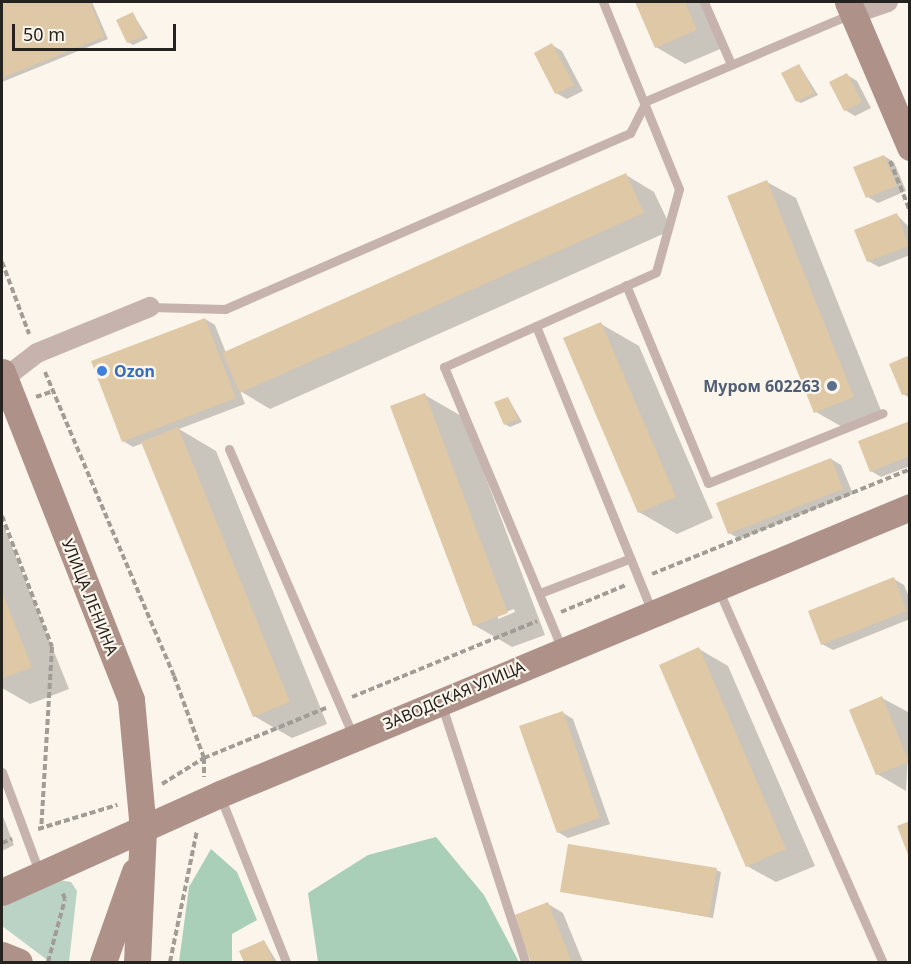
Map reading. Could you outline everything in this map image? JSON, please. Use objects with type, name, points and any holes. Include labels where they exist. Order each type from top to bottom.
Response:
[{"type":"street","points":[[888,2],[851,8],[909,147]]},
{"type":"street","points":[[2,377],[37,353],[150,307]]},
{"type":"street","name":"УЛИЦА ЛЕНИНА","points":[[2,377],[131,700],[142,797],[143,842],[137,962]]},
{"type":"street","name":"ЗАВОДСКАЯ УЛИЦА","points":[[2,892],[40,875],[143,842],[212,797],[909,507]]},
{"type":"street","points":[[105,957],[143,842]]},
{"type":"street","points":[[105,957],[127,945],[137,962]]},
{"type":"street","points":[[2,955],[19,963]]},
{"type":"lane","points":[[562,650],[550,616],[444,368],[656,272],[679,189],[646,101],[603,2]]},
{"type":"lane","points":[[704,2],[731,64]]},
{"type":"lane","points":[[150,307],[225,309],[630,133],[646,101],[851,8]]},
{"type":"lane","points":[[626,285],[708,483],[883,413]]},
{"type":"lane","points":[[536,326],[652,612]]},
{"type":"lane","points":[[229,449],[354,738]]},
{"type":"lane","points":[[540,593],[631,558]]},
{"type":"lane","points":[[716,586],[883,963]]},
{"type":"lane","points":[[441,701],[525,963]]},
{"type":"lane","points":[[2,772],[40,875]]},
{"type":"lane","points":[[212,797],[286,963]]},
{"type":"path","points":[[2,262],[37,353],[204,758],[212,797],[177,908],[170,963]]},
{"type":"path","points":[[2,843],[41,828],[142,797],[204,758],[909,469]]},
{"type":"path","points":[[2,516],[52,647],[41,828]]},
{"type":"green space","points":[[436,837],[484,895],[519,962],[318,962],[308,893],[368,855]]},
{"type":"green space","points":[[211,849],[237,872],[257,920],[232,934],[232,962],[179,962],[189,887]]},
{"type":"green space","points":[[59,880],[71,882],[77,891],[69,962],[50,962],[2,926],[2,907]]},
{"type":"building","points":[[2,2],[90,2],[104,37],[2,78]]},
{"type":"building","points":[[635,2],[685,2],[697,30],[655,48]]},
{"type":"building","points":[[133,12],[144,36],[127,43],[116,20]]},
{"type":"building","points":[[552,43],[574,85],[555,94],[534,53]]},
{"type":"building","points":[[799,64],[814,93],[796,102],[781,73]]},
{"type":"building","points":[[847,73],[862,102],[844,111],[829,82]]},
{"type":"building","points":[[884,155],[897,186],[866,198],[853,167]]},
{"type":"building","points":[[626,173],[644,213],[240,393],[222,353]]},
{"type":"building","points":[[767,180],[854,397],[814,413],[727,196]]},
{"type":"building","points":[[897,213],[909,246],[867,262],[854,230]]},
{"type":"building","points":[[205,318],[236,398],[122,442],[91,361]]},
{"type":"building","points":[[601,322],[676,497],[638,513],[563,338]]},
{"type":"building","points":[[910,355],[910,392],[902,395],[889,364]]},
{"type":"building","points":[[425,393],[508,613],[473,626],[390,406]]},
{"type":"building","points":[[508,397],[518,419],[504,425],[494,402]]},
{"type":"building","points":[[910,421],[910,456],[870,472],[858,441]]},
{"type":"building","points":[[178,427],[290,702],[253,717],[141,442]]},
{"type":"building","points":[[831,458],[843,489],[728,534],[716,503]]},
{"type":"building","points":[[894,577],[907,611],[821,645],[808,611]]},
{"type":"building","points":[[2,592],[32,667],[2,679]]},
{"type":"building","points":[[699,647],[786,849],[746,867],[659,665]]},
{"type":"building","points":[[882,696],[909,762],[876,775],[849,710]]},
{"type":"building","points":[[563,711],[600,818],[557,833],[519,726]]},
{"type":"building","points":[[910,821],[910,857],[909,857],[897,826]]},
{"type":"building","points":[[568,844],[717,868],[709,917],[560,892]]},
{"type":"building","points":[[548,902],[572,962],[531,962],[512,916]]},
{"type":"building","points":[[264,940],[274,962],[244,962],[239,951]]},
{"type":"place","name":"Ozon","points":[[102,371]]},
{"type":"place","name":"Муром 602263","points":[[832,386]]}]
